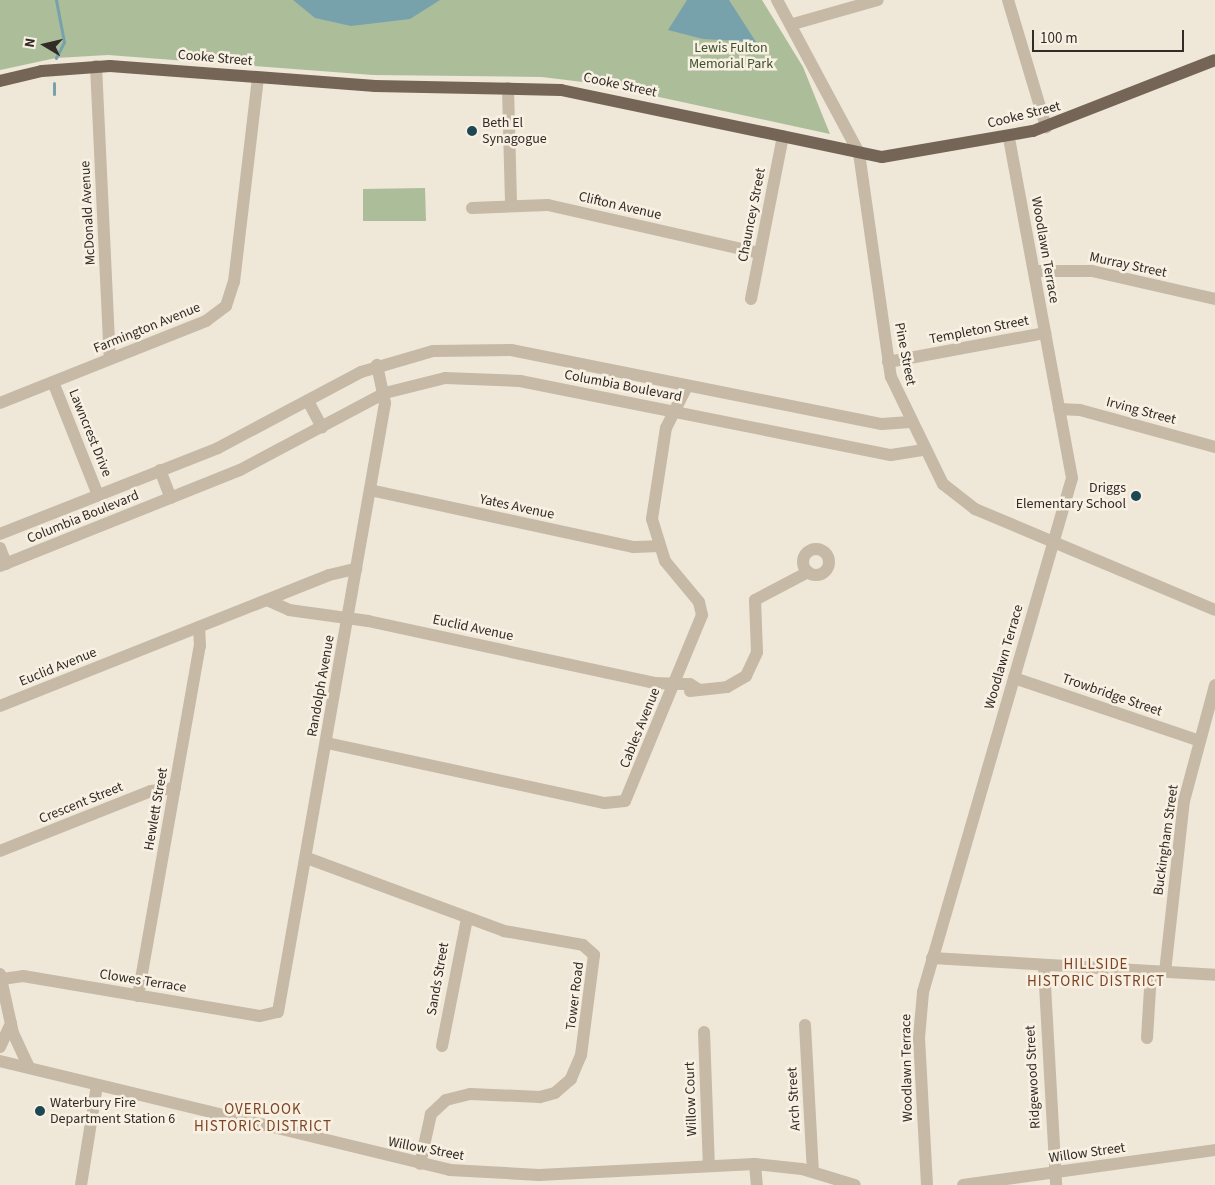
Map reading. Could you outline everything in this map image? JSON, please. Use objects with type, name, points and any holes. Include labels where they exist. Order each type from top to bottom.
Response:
[{"type":"main road","name":"Cooke Street","points":[[0,81],[96,66],[395,87],[508,88],[586,93],[858,153],[890,157],[1010,136],[1046,127],[1215,60]]},
{"type":"street","name":"Pine Street","points":[[777,0],[793,24],[858,153],[888,362],[910,422],[943,484],[959,500],[1215,610]]},
{"type":"street","points":[[793,24],[878,0]]},
{"type":"street","points":[[1008,0],[1046,127]]},
{"type":"street","name":"McDonald Avenue","points":[[96,66],[110,359]]},
{"type":"street","name":"Farmington Avenue","points":[[0,403],[206,321],[228,303],[234,282],[258,77]]},
{"type":"street","points":[[508,88],[511,206]]},
{"type":"street","name":"Chauncey Street","points":[[751,299],[783,136]]},
{"type":"street","name":"Woodlawn Terrace","points":[[927,1185],[919,1028],[932,958],[1072,478],[1010,136]]},
{"type":"street","name":"Clifton Avenue","points":[[472,208],[548,205],[760,253]]},
{"type":"street","name":"Murray Street","points":[[1034,271],[1092,271],[1215,299]]},
{"type":"street","name":"Templeton Street","points":[[888,362],[1045,333]]},
{"type":"street","name":"Columbia Boulevard","points":[[0,534],[242,437],[377,365],[433,351],[491,348],[882,424],[910,422]]},
{"type":"street","name":"Randolph Avenue","points":[[278,1012],[327,743],[385,393],[377,365]]},
{"type":"street","name":"Columbia Boulevard","points":[[0,548],[3,565],[258,462],[385,393],[436,379],[481,376],[673,411],[891,455],[924,450]]},
{"type":"street","name":"Lawncrest Drive","points":[[53,382],[98,495]]},
{"type":"street","name":"Cables Avenue","points":[[327,743],[618,804],[630,792],[702,611],[659,546],[652,499],[673,411],[687,386]]},
{"type":"street","points":[[308,401],[322,426]]},
{"type":"street","name":"Irving Street","points":[[1059,409],[1080,410],[1215,447]]},
{"type":"street","points":[[160,470],[171,498]]},
{"type":"street","name":"Yates Avenue","points":[[370,490],[634,547],[659,546]]},
{"type":"street","name":"Euclid Avenue","points":[[0,706],[266,600],[356,569]]},
{"type":"street","name":"Euclid Avenue","points":[[266,600],[289,610],[674,685],[689,692],[698,689],[727,687],[746,676],[758,652],[755,600],[808,572]]},
{"type":"street","name":"Hewlett Street","points":[[138,996],[200,646],[199,627]]},
{"type":"street","name":"Trowbridge Street","points":[[1014,678],[1200,741]]},
{"type":"street","name":"Buckingham Street","points":[[1165,972],[1182,809],[1215,684]]},
{"type":"street","name":"Crescent Street","points":[[0,851],[151,791],[175,788]]},
{"type":"street","name":"Tower Road","points":[[307,858],[523,937],[579,944],[592,951],[596,970],[581,1054],[571,1079],[549,1095],[464,1094],[440,1103],[429,1118],[420,1164]]},
{"type":"street","name":"Sands Street","points":[[442,1046],[467,918]]},
{"type":"street","points":[[932,958],[1044,967],[1215,975]]},
{"type":"street","name":"Ridgewood Street","points":[[1044,967],[1055,1179]]},
{"type":"street","points":[[1147,1038],[1151,972]]},
{"type":"street","points":[[1,976],[10,1023],[29,1068]]},
{"type":"street","name":"Clowes Terrace","points":[[1,976],[23,976],[260,1016],[278,1012]]},
{"type":"street","points":[[0,1047],[10,1023]]},
{"type":"street","name":"Arch Street","points":[[805,1025],[813,1172]]},
{"type":"street","name":"Willow Court","points":[[704,1032],[709,1166]]},
{"type":"street","name":"Willow Street","points":[[0,1061],[420,1164],[481,1174],[532,1180],[755,1164],[813,1172],[855,1185]]},
{"type":"street","points":[[81,1185],[97,1085]]},
{"type":"street","name":"Willow Street","points":[[963,1185],[1055,1179],[1215,1150]]},
{"type":"street","points":[[755,1164],[757,1185]]},
{"type":"green space","name":"Lewis Fulton Memorial Park","points":[[0,0],[762,0],[803,67],[830,134],[599,84],[542,77],[373,75],[108,55],[56,58],[0,70]]},
{"type":"green space","points":[[425,188],[426,221],[363,221],[363,189]]},
{"type":"water","points":[[293,0],[440,0],[410,19],[351,26],[315,18]]},
{"type":"water","points":[[687,0],[729,0],[756,42],[703,39],[668,30]]},
{"type":"waterway","points":[[56,0],[64,42],[56,58]]},
{"type":"waterway","points":[[54,83],[54,94]]},
{"type":"place","name":"Beth El Synagogue","points":[[472,131]]},
{"type":"place","name":"Driggs Elementary School","points":[[1136,496]]},
{"type":"place","name":"Waterbury Fire Department Station 6","points":[[40,1111]]},
{"type":"district","name":"HILLSIDE HISTORIC DISTRICT","points":[[1096,972]]},
{"type":"district","name":"OVERLOOK HISTORIC DISTRICT","points":[[263,1118]]}]
